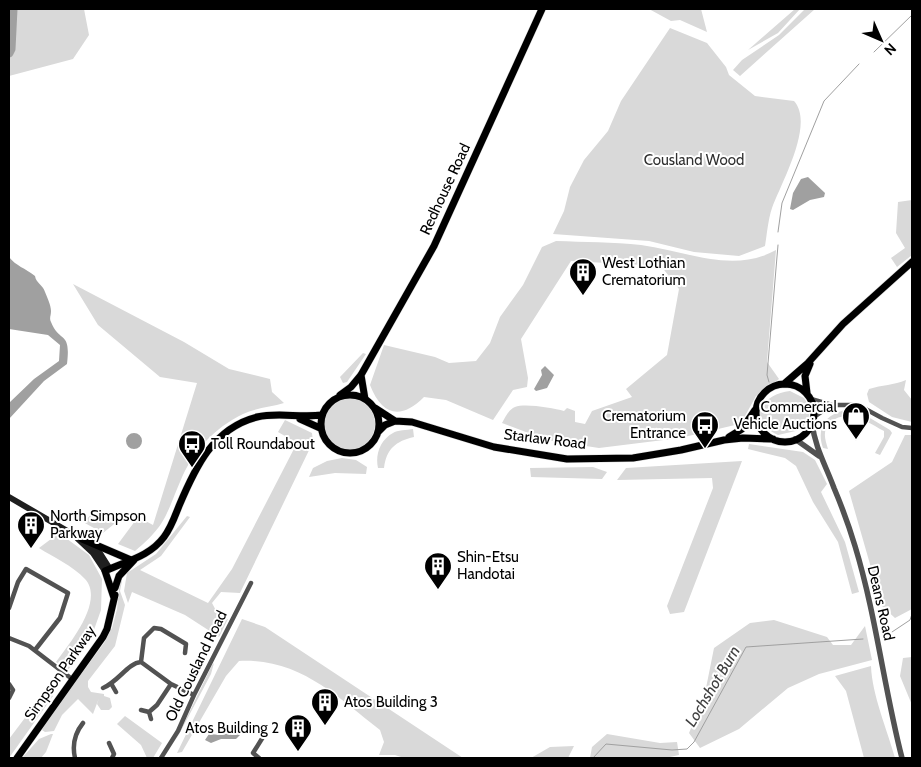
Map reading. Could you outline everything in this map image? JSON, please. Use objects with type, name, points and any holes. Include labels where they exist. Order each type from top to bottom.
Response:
[{"type":"main road","name":"Redhouse Road","points":[[340,395],[351,387],[361,375],[434,246],[542,9]]},
{"type":"main road","points":[[812,359],[806,376],[813,420],[806,433],[795,439],[773,440],[760,429],[756,422],[757,405],[764,394],[782,385],[794,376],[843,324],[912,262]]},
{"type":"main road","points":[[361,375],[365,399]]},
{"type":"main road","points":[[782,385],[795,385],[809,396]]},
{"type":"main road","points":[[340,395],[355,395],[365,399],[395,421],[385,425],[378,432],[374,440],[363,450],[346,453],[330,446],[322,435],[320,428],[322,415],[326,407],[340,395]]},
{"type":"main road","name":"Starlaw Road","points":[[724,440],[742,429],[757,405]]},
{"type":"main road","points":[[374,407],[378,417],[378,432]]},
{"type":"main road","points":[[108,572],[153,548],[165,536],[197,464],[215,441],[236,425],[256,417],[322,415]]},
{"type":"main road","points":[[292,416],[320,428]]},
{"type":"main road","name":"Starlaw Road","points":[[395,421],[412,422],[494,447],[566,458],[652,456],[724,440],[743,438],[773,440]]},
{"type":"main road","name":"Simpson Parkway","points":[[9,497],[98,550],[115,588],[107,629],[17,758]]},
{"type":"main road","points":[[79,538],[132,560]]},
{"type":"main road","points":[[115,588],[119,576],[132,560]]},
{"type":"main road","name":"Simpson Parkway","points":[[108,572],[114,598]]},
{"type":"street","points":[[809,396],[832,405],[858,405],[902,427],[912,428]]},
{"type":"street","points":[[813,420],[832,405]]},
{"type":"street","name":"Deans Road","points":[[813,420],[814,440],[834,487],[855,546],[869,601],[889,708],[902,758]]},
{"type":"street","name":"Deans Road","points":[[795,439],[820,457]]},
{"type":"street","points":[[9,608],[18,582],[26,569],[68,594],[60,618],[34,650]]},
{"type":"street","name":"Old Cousland Road","points":[[161,758],[178,731],[194,695],[251,583]]},
{"type":"street","points":[[141,662],[144,638],[151,629],[161,629],[186,644]]},
{"type":"street","points":[[9,638],[34,650],[72,679]]},
{"type":"street","points":[[186,644],[193,641]]},
{"type":"street","points":[[185,653],[186,644]]},
{"type":"street","points":[[141,662],[171,684],[194,695]]},
{"type":"street","points":[[104,688],[112,685],[130,666],[141,662]]},
{"type":"street","points":[[9,684],[13,690],[9,698]]},
{"type":"street","points":[[149,712],[157,705],[171,684]]},
{"type":"street","points":[[112,685],[116,692]]},
{"type":"street","points":[[141,710],[149,712]]},
{"type":"street","points":[[149,712],[151,719]]},
{"type":"street","points":[[75,758],[73,748],[78,730],[83,723]]},
{"type":"street","points":[[73,726],[78,730]]},
{"type":"street","points":[[248,758],[263,737]]},
{"type":"street","points":[[109,744],[113,756],[121,754]]},
{"type":"street","points":[[253,753],[259,758]]},
{"type":"green space","points":[[9,9],[84,9],[89,35],[73,59],[9,76]]},
{"type":"green space","points":[[649,9],[701,9],[707,32],[680,20],[671,21]]},
{"type":"green space","points":[[795,9],[800,9],[778,33],[748,50]]},
{"type":"green space","points":[[805,9],[815,9],[740,76],[733,70],[742,60],[779,35]]},
{"type":"green space","name":"Cousland Wood","points":[[670,28],[707,43],[726,67],[729,75],[755,96],[794,101],[799,111],[801,124],[799,138],[772,208],[765,246],[739,256],[694,252],[649,241],[553,234],[564,211],[570,187],[584,160],[608,131],[621,101]]},
{"type":"green space","points":[[912,200],[912,255],[897,267],[891,258],[905,248],[896,233],[898,202]]},
{"type":"green space","points":[[556,241],[641,245],[726,261],[760,257],[776,250],[767,362],[779,379],[756,396],[745,416],[735,425],[680,438],[599,448],[547,440],[502,423],[513,408],[532,406],[564,411],[567,408],[575,411],[575,422],[585,424],[592,411],[632,397],[626,389],[667,355],[679,289],[661,266],[571,261],[521,339],[528,378],[527,387],[513,390],[493,420],[446,400],[424,397],[408,409],[400,411],[393,411],[380,403],[370,385],[384,345],[435,357],[449,363],[476,361],[490,343],[500,317],[523,285],[542,247]]},
{"type":"green space","points":[[73,284],[184,342],[229,369],[270,379],[272,392],[284,403],[243,414],[213,434],[198,451],[185,471],[164,520],[153,534],[135,551],[118,544],[138,517],[153,525],[197,383],[160,377],[98,325]]},
{"type":"green space","points":[[363,353],[366,354],[347,382],[343,383],[340,377]]},
{"type":"green space","points":[[906,380],[904,390],[912,400],[912,422],[892,417],[869,402],[867,394],[869,389]]},
{"type":"green space","points":[[790,391],[804,398],[809,411],[808,419],[800,430],[778,435],[762,423],[761,409],[771,397]]},
{"type":"green space","name":"Toll Roundabout","points":[[344,398],[354,398],[368,405],[375,419],[375,429],[368,443],[354,450],[344,450],[334,446],[327,439],[323,429],[323,419],[327,409],[334,402]]},
{"type":"green space","points":[[845,410],[860,412],[890,430],[892,433],[880,455],[875,453],[884,437],[884,431],[864,420],[850,416],[837,418],[827,426],[825,438],[828,449],[823,448],[821,434],[824,423],[832,415]]},
{"type":"green space","points":[[285,420],[312,433],[313,442],[240,593],[221,592],[212,603],[221,620],[228,619],[219,637],[185,615],[132,592],[128,603],[124,591],[127,573],[156,554],[187,516],[190,517],[161,556],[140,570],[208,603],[232,569],[297,443],[278,432]]},
{"type":"green space","points":[[413,429],[414,437],[402,441],[393,447],[387,456],[384,468],[378,468],[378,453],[388,436],[395,432]]},
{"type":"green space","points":[[905,435],[912,435],[912,609],[895,618],[882,606],[849,491],[892,462]]},
{"type":"green space","points":[[749,444],[803,452],[815,460],[827,484],[821,492],[845,542],[859,592],[852,594],[838,542],[813,502],[796,466],[785,458],[748,449]]},
{"type":"green space","points":[[342,458],[356,460],[367,467],[366,474],[335,473],[309,477],[313,468],[327,461]]},
{"type":"green space","points":[[742,461],[684,612],[670,614],[667,606],[713,488],[712,478],[617,480],[626,468]]},
{"type":"green space","points":[[593,467],[607,472],[602,479],[531,477],[530,468]]},
{"type":"green space","points":[[92,514],[124,516],[103,533],[83,522]]},
{"type":"green space","points":[[59,533],[89,555],[102,579],[101,610],[90,641],[68,670],[56,662],[83,622],[91,599],[90,588],[80,574],[39,548]]},
{"type":"green space","points":[[120,580],[122,581],[120,591],[125,605],[115,646],[88,681],[88,687],[91,692],[104,694],[104,696],[110,698],[112,707],[109,710],[101,710],[97,704],[99,698],[93,714],[78,699],[62,715],[54,731],[45,732],[42,730],[47,720],[104,643],[112,628],[117,609]]},
{"type":"green space","points":[[242,619],[265,627],[463,758],[404,758],[395,755],[379,755],[384,742],[380,730],[332,692],[298,673],[280,666],[260,662],[239,661],[226,676],[182,752],[177,753]]},
{"type":"green space","points":[[774,620],[827,637],[833,645],[851,645],[865,626],[872,660],[819,674],[788,688],[739,729],[700,748],[689,733],[704,698],[714,648],[750,623]]},
{"type":"green space","points":[[912,657],[912,705],[900,676],[903,658]]},
{"type":"green space","points":[[214,663],[211,674],[176,740],[212,665]]},
{"type":"green space","points":[[871,666],[874,689],[895,758],[864,758],[846,691],[835,676]]},
{"type":"green space","points":[[46,690],[53,696],[9,758],[9,739]]},
{"type":"green space","points":[[125,716],[162,743],[153,758],[147,758],[141,745],[117,724]]},
{"type":"green space","points":[[53,734],[46,752],[41,758],[22,758],[39,739]]},
{"type":"green space","points":[[607,734],[660,743],[677,742],[679,755],[665,758],[590,758],[592,747]]},
{"type":"green space","points":[[574,746],[568,758],[531,758],[550,747]]},
{"type":"shaded area","points":[[808,177],[825,193],[824,197],[810,200],[793,210],[790,209],[793,193],[801,179]]},
{"type":"shaded area","points":[[9,257],[35,276],[44,290],[51,311],[50,321],[54,329],[64,338],[68,353],[67,364],[44,381],[9,419],[9,403],[34,379],[59,361],[60,345],[48,335],[9,329]]},
{"type":"shaded area","points":[[545,366],[554,375],[547,388],[536,391],[534,389],[542,375],[541,370]]},
{"type":"shaded area","points":[[134,433],[142,441],[134,449],[126,441]]},
{"type":"shaded area","points":[[236,730],[240,735],[236,739],[221,739],[211,743],[205,740],[209,734],[221,735]]},
{"type":"waterway","points":[[9,53],[11,49],[13,9]]},
{"type":"waterway","points":[[874,52],[912,15]]},
{"type":"waterway","points":[[778,232],[782,203],[824,101],[859,64]]},
{"type":"waterway","points":[[769,382],[767,375],[778,245]]},
{"type":"waterway","name":"Lochshot Burn","points":[[892,632],[910,620],[912,614]]},
{"type":"waterway","name":"Lochshot Burn","points":[[593,758],[606,744],[672,750],[687,749],[694,742],[746,647],[863,639]]},
{"type":"place","name":"West Lothian Crematorium","points":[[583,296]]},
{"type":"place","name":"Commercial Vehicle Auctions","points":[[856,440]]},
{"type":"place","name":"Crematorium Entrance","points":[[705,449]]},
{"type":"place","name":"Toll Roundabout","points":[[192,468]]},
{"type":"place","name":"North Simpson Parkway","points":[[31,549]]},
{"type":"place","name":"Shin-Etsu Handotai","points":[[438,590]]},
{"type":"place","name":"Atos Building 3","points":[[325,726]]},
{"type":"place","name":"Atos Building 2","points":[[298,752]]}]
